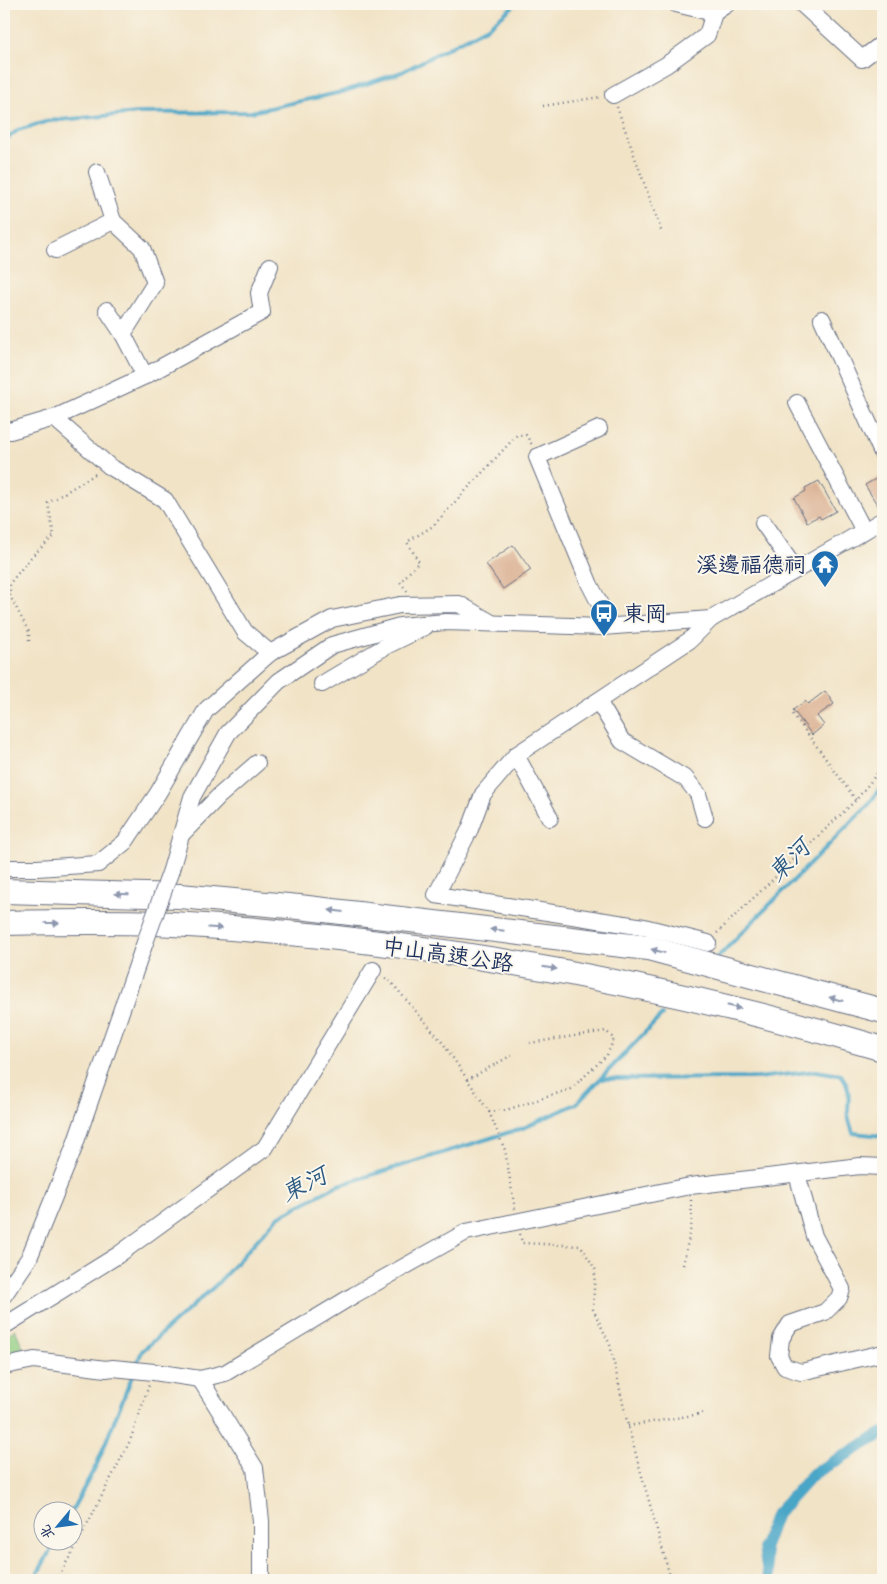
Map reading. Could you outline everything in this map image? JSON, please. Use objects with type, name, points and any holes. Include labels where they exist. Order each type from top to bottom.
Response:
[{"type":"highway","name":"中山高速公路","points":[[4,891],[180,896],[299,906],[648,948],[710,957],[883,1011]]},
{"type":"highway","name":"中山高速公路","points":[[4,922],[155,923],[294,934],[422,949],[545,968],[681,995],[743,1010],[883,1049]]},
{"type":"street","points":[[613,95],[666,65],[707,35],[721,9],[676,4]]},
{"type":"street","points":[[802,4],[862,59],[883,44]]},
{"type":"street","points":[[97,172],[113,221],[142,248],[155,283],[123,334]]},
{"type":"street","points":[[55,250],[113,221]]},
{"type":"street","points":[[4,429],[10,431],[54,418],[145,376],[262,312],[260,293],[270,266]]},
{"type":"street","points":[[106,310],[123,334],[145,376]]},
{"type":"street","points":[[822,319],[883,455]]},
{"type":"street","points":[[798,403],[864,531]]},
{"type":"street","points":[[54,418],[109,466],[166,500],[245,632],[270,653]]},
{"type":"street","points":[[599,429],[537,457],[590,585],[611,626]]},
{"type":"street","points":[[710,957],[644,927],[436,895],[470,830],[483,794],[516,755],[690,640],[711,619],[883,520]]},
{"type":"street","points":[[763,523],[796,570]]},
{"type":"street","points":[[4,868],[98,864],[125,842],[158,793],[206,710],[270,653],[332,619],[400,605],[459,604],[492,623]]},
{"type":"street","points":[[4,1295],[29,1258],[73,1150],[142,948],[171,870],[192,797],[228,732],[279,681],[332,645],[400,626],[434,623],[492,623],[611,626],[711,619]]},
{"type":"street","points":[[322,684],[386,646],[434,623]]},
{"type":"street","points":[[598,701],[622,741],[686,779],[698,794],[705,818]]},
{"type":"street","points":[[516,755],[550,818]]},
{"type":"street","points":[[182,834],[219,796],[257,763]]},
{"type":"street","points":[[4,1326],[118,1255],[265,1148],[373,970]]},
{"type":"street","points":[[4,1366],[34,1360],[106,1369],[154,1372],[200,1379],[225,1372],[466,1232],[690,1186],[860,1166],[883,1167]]},
{"type":"street","points":[[797,1174],[814,1236],[842,1288],[839,1298],[825,1312],[790,1324],[781,1339],[779,1356],[785,1367],[801,1372],[883,1353]]},
{"type":"street","points":[[200,1379],[255,1468],[261,1521],[261,1579]]},
{"type":"path","points":[[544,106],[613,95],[662,232]]},
{"type":"path","points":[[416,605],[400,582],[419,562],[407,542],[433,526],[517,435],[526,435],[537,457]]},
{"type":"path","points":[[29,641],[29,632],[10,596],[10,583],[32,556],[54,536],[48,503],[109,466]]},
{"type":"path","points":[[793,714],[856,800]]},
{"type":"path","points":[[710,957],[856,800],[883,766]]},
{"type":"path","points":[[373,970],[391,982],[443,1044],[489,1112],[505,1150],[522,1243],[581,1246],[595,1269],[593,1308],[610,1345],[628,1426],[672,1580]]},
{"type":"path","points":[[489,1112],[506,1110],[571,1089],[607,1055],[614,1039],[606,1031],[530,1044]]},
{"type":"path","points":[[467,1080],[512,1055]]},
{"type":"path","points":[[683,1265],[692,1222],[690,1186]]},
{"type":"path","points":[[56,1580],[75,1548],[130,1441],[154,1372]]},
{"type":"path","points":[[628,1426],[706,1413]]},
{"type":"green space","points":[[15,1329],[26,1354],[4,1359],[4,1338]]},
{"type":"building","points":[[879,477],[883,484],[883,510],[881,511],[865,485]]},
{"type":"building","points":[[819,481],[836,511],[821,519],[819,516],[807,522],[794,498],[806,491],[805,488]]},
{"type":"building","points":[[513,545],[531,570],[503,589],[486,564]]},
{"type":"building","points":[[825,691],[834,704],[817,716],[824,725],[812,735],[793,710],[805,701],[808,704]]},
{"type":"waterway","points":[[4,141],[18,130],[49,121],[138,113],[251,112],[342,92],[402,72],[488,27],[516,4]]},
{"type":"waterway","name":"東河","points":[[717,958],[869,804],[883,784]]},
{"type":"waterway","name":"東河","points":[[136,1366],[142,1351],[216,1285],[278,1217],[336,1186],[523,1128],[576,1104],[662,1015]]},
{"type":"waterway","points":[[600,1079],[758,1078],[816,1071],[841,1075],[848,1089],[848,1115],[853,1133],[883,1136]]},
{"type":"waterway","name":"東河","points":[[76,1502],[97,1464],[133,1374]]},
{"type":"waterway","points":[[769,1580],[764,1547],[775,1516],[813,1474],[883,1433]]},
{"type":"waterway","name":"東河","points":[[34,1580],[49,1552]]},
{"type":"place","name":"溪邊福德祠","points":[[825,588]]},
{"type":"place","name":"東岡","points":[[604,637]]}]
